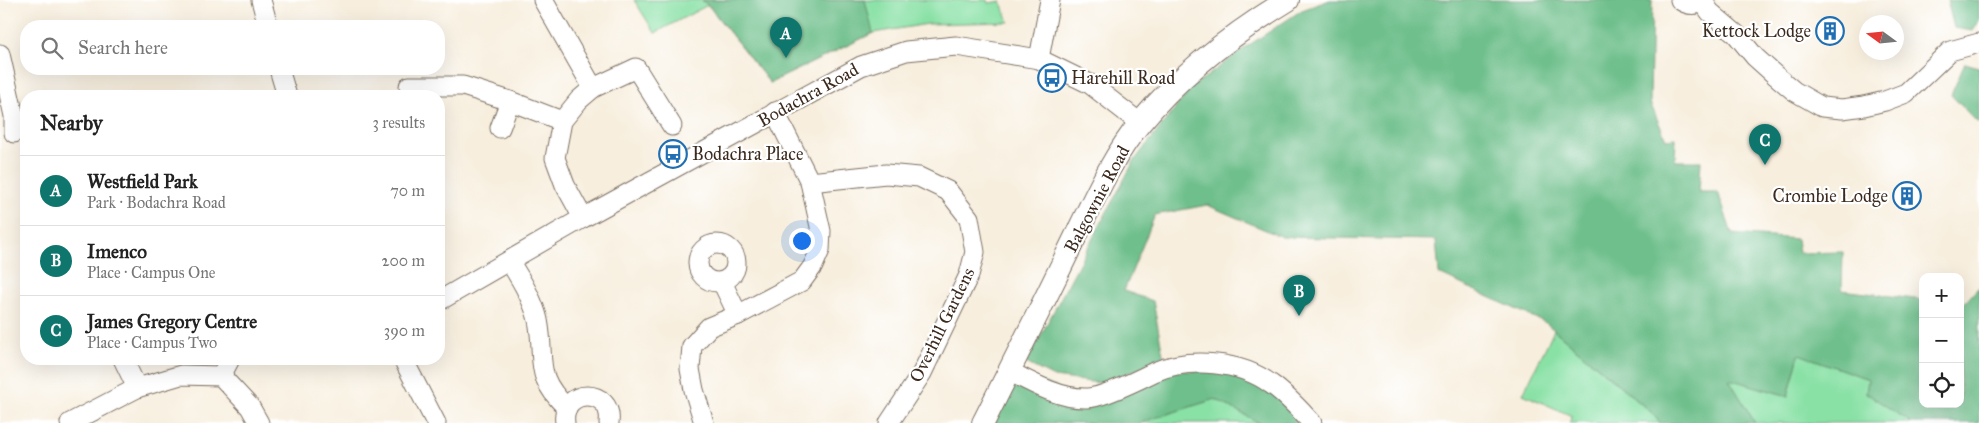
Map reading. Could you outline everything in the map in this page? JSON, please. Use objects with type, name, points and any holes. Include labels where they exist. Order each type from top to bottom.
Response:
[{"type":"street","points":[[261,0],[266,20]]},
{"type":"street","points":[[543,0],[593,88]]},
{"type":"street","points":[[1039,58],[1050,0]]},
{"type":"street","name":"Balgownie Road","points":[[983,423],[1105,177],[1140,123],[1177,83],[1209,55],[1247,25],[1288,0]]},
{"type":"street","points":[[1680,0],[1692,5],[1704,1],[1710,12],[1736,34],[1755,57],[1775,75],[1794,90],[1822,107],[1842,109],[1864,106],[1906,93],[1950,51],[1979,43]]},
{"type":"street","name":"Bodachra Road","points":[[445,298],[583,218],[686,164],[775,112],[861,66],[906,51],[956,46],[1039,58],[1090,84],[1140,123]]},
{"type":"street","points":[[1,59],[14,116],[14,133]]},
{"type":"street","points":[[583,218],[565,185],[555,158],[562,120],[579,100],[593,88],[636,68],[672,126]]},
{"type":"street","points":[[281,75],[285,90]]},
{"type":"street","points":[[409,86],[463,86],[562,120]]},
{"type":"street","points":[[500,128],[510,101]]},
{"type":"street","points":[[704,423],[690,369],[692,346],[709,327],[738,315],[802,281],[813,266],[820,250],[821,230],[810,182],[775,112]]},
{"type":"street","name":"Overhill Gardens","points":[[810,182],[886,174],[919,177],[948,190],[969,218],[975,252],[969,275],[922,373],[890,423]]},
{"type":"street","points":[[509,261],[523,284],[538,319],[542,373],[566,416]]},
{"type":"street","points":[[722,282],[738,315]]},
{"type":"street","points":[[1009,371],[1050,392],[1088,398],[1175,365],[1211,364],[1245,371],[1269,382],[1290,399],[1312,423]]},
{"type":"street","points":[[126,365],[137,388]]},
{"type":"street","points":[[220,376],[226,365]]},
{"type":"street","points":[[406,365],[436,423]]},
{"type":"street","points":[[70,423],[137,388],[181,375],[220,376],[250,407],[259,423]]},
{"type":"street","points":[[566,416],[575,399],[586,395],[593,396],[598,398],[607,407],[610,423]]},
{"type":"green space","points":[[634,0],[988,0],[989,3],[1001,1],[1009,22],[928,24],[873,33],[770,83],[708,5],[655,33]]},
{"type":"green space","points":[[701,0],[865,0],[873,33],[770,83],[708,5]]},
{"type":"green space","points":[[1330,0],[1652,0],[1650,103],[1666,139],[1676,138],[1675,161],[1701,161],[1699,192],[1718,192],[1732,234],[1797,239],[1799,253],[1843,252],[1842,290],[1919,300],[1919,408],[1964,408],[1964,304],[1979,287],[1979,423],[1912,423],[1866,393],[1868,379],[1799,354],[1788,396],[1729,379],[1755,423],[1660,423],[1652,413],[1546,323],[1439,274],[1436,240],[1282,237],[1207,205],[1155,215],[1124,291],[1153,301],[1164,360],[1099,383],[1054,377],[1026,363],[1134,161],[1191,88],[1246,47],[1302,10]]},
{"type":"green space","points":[[1947,0],[1979,0],[1979,21],[1973,31],[1954,28]]},
{"type":"green space","points":[[1965,63],[1979,67],[1979,124],[1951,95]]},
{"type":"green space","points":[[1554,330],[1652,413],[1660,423],[1569,423],[1572,416],[1523,394]]},
{"type":"green space","points":[[1799,354],[1869,379],[1867,393],[1912,423],[1755,423],[1728,378],[1788,396]]},
{"type":"green space","points":[[1009,371],[1088,398],[1158,371],[1245,371],[1312,423],[1260,423],[1215,399],[1139,423],[983,423]]},
{"type":"green space","points":[[1215,399],[1260,423],[1139,423]]},
{"type":"place","name":"Kettock Lodge","points":[[1830,31]]},
{"type":"place","name":"Westfield Park","points":[[786,58]]},
{"type":"place","name":"Harehill Road","points":[[1052,78]]},
{"type":"place","name":"Bodachra Place","points":[[673,154]]},
{"type":"place","name":"James Gregory Centre","points":[[1765,165]]},
{"type":"place","name":"Crombie Lodge","points":[[1907,196]]},
{"type":"place","name":"Imenco","points":[[1299,316]]}]
